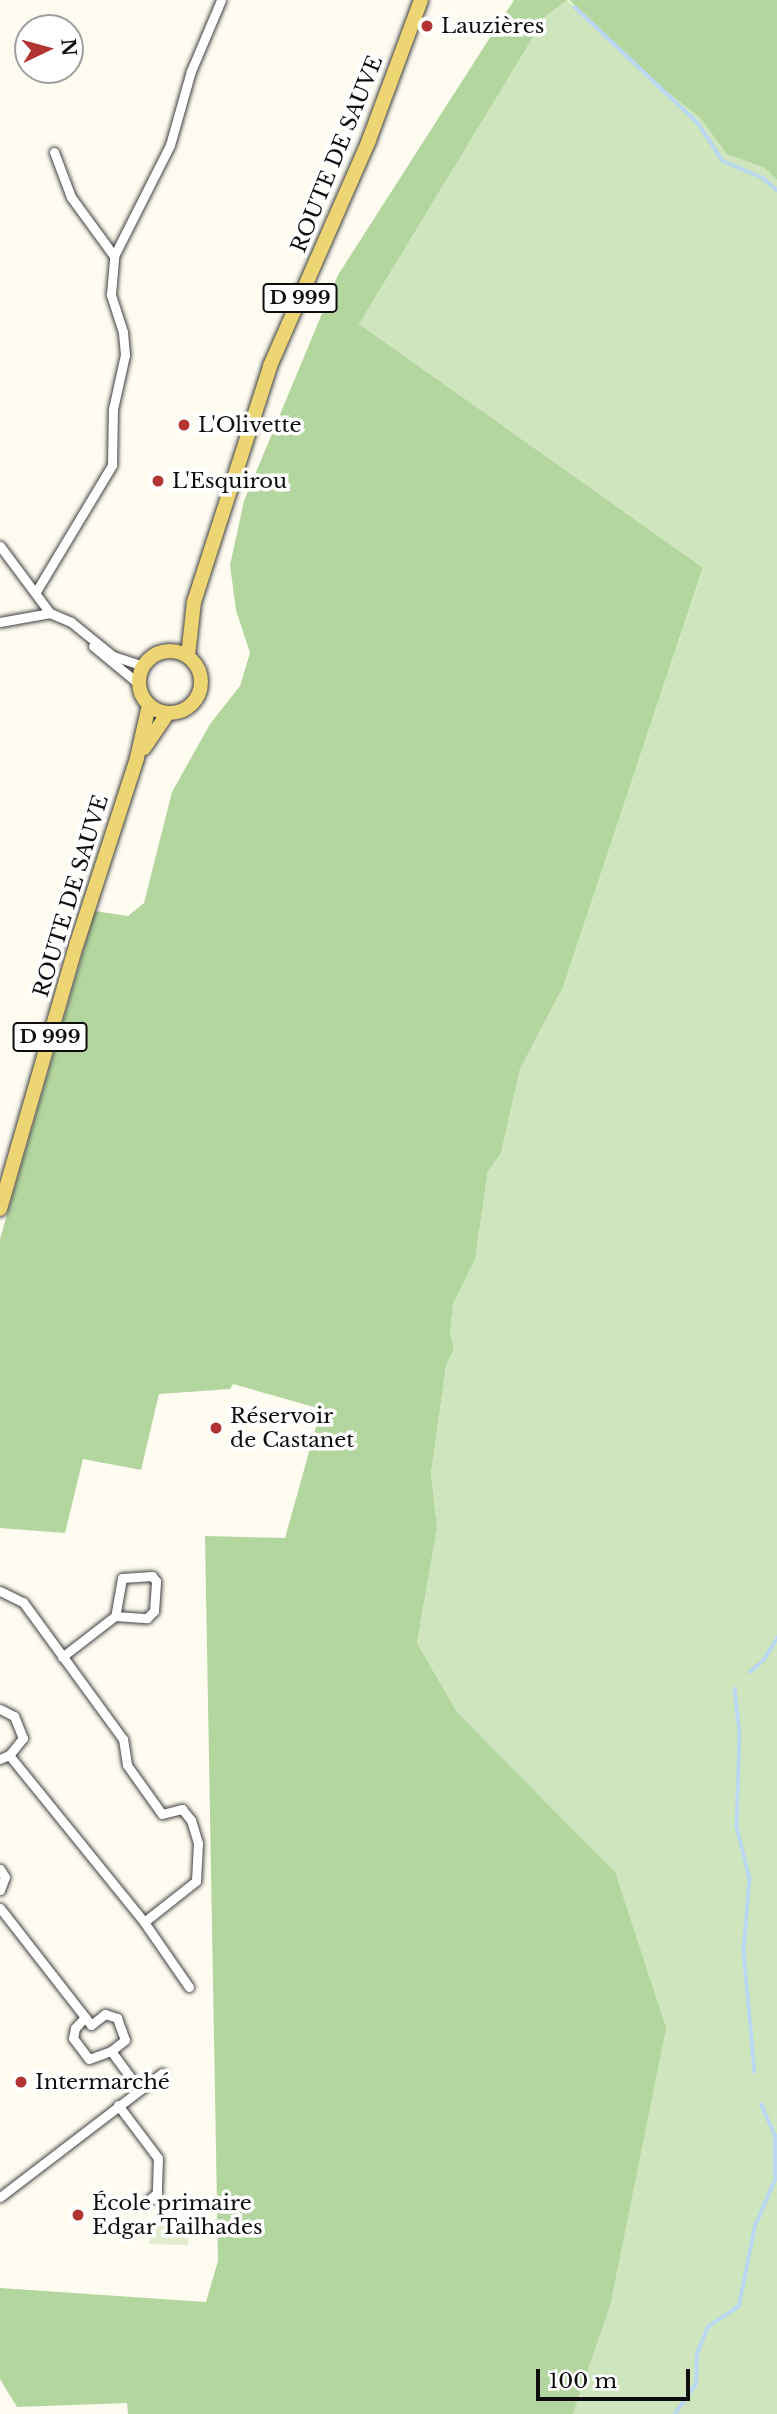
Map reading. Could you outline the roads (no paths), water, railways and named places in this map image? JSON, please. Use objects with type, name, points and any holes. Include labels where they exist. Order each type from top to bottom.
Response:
[{"type":"main road","name":"ROUTE DE SAUVE","points":[[163,652],[178,635],[194,602],[270,366],[369,140],[421,0]]},
{"type":"main road","name":"ROUTE DE SAUVE","points":[[188,656],[194,602]]},
{"type":"main road","points":[[163,652],[188,656],[199,671],[199,692],[187,708],[168,713],[149,705],[139,684],[144,666],[163,652]]},
{"type":"main road","name":"ROUTE DE SAUVE","points":[[0,1209],[77,943],[137,758],[149,705]]},
{"type":"main road","name":"ROUTE DE SAUVE","points":[[137,758],[168,713]]},
{"type":"street","points":[[37,590],[112,465],[113,409],[125,355],[123,332],[111,294],[114,256],[170,145],[191,71],[221,0]]},
{"type":"street","points":[[54,152],[71,197],[114,256]]},
{"type":"street","points":[[0,546],[37,590],[50,612],[113,656],[144,666]]},
{"type":"street","points":[[0,622],[50,612]]},
{"type":"street","points":[[83,634],[101,656],[139,684]]},
{"type":"street","points":[[62,1657],[116,1616],[147,1618],[155,1611],[156,1581],[152,1576],[121,1578],[116,1616]]},
{"type":"street","points":[[0,1591],[23,1602],[123,1739],[127,1765],[162,1814],[182,1809],[191,1821],[198,1843],[196,1881],[144,1922]]},
{"type":"street","points":[[0,1709],[14,1716],[23,1738],[4,1757],[144,1922],[189,1987]]},
{"type":"street","points":[[0,1869],[5,1877],[0,1890]]},
{"type":"street","points":[[0,1909],[85,2017],[91,2025],[105,2014],[117,2018],[125,2040],[101,2059],[89,2059],[73,2038],[85,2017]]},
{"type":"street","points":[[111,2051],[139,2089]]},
{"type":"street","points":[[0,2197],[162,2073]]},
{"type":"street","points":[[118,2105],[158,2158],[157,2193],[149,2200]]},
{"type":"waterway","points":[[575,7],[698,123],[723,161],[763,178],[777,190]]},
{"type":"waterway","points":[[750,1672],[764,1660],[777,1638]]},
{"type":"waterway","points":[[735,1689],[740,1733],[737,1827],[750,1879],[744,1951],[755,2072]]},
{"type":"waterway","points":[[675,2414],[696,2384],[697,2354],[708,2327],[739,2306],[755,2226],[775,2180],[775,2136],[761,2105]]},
{"type":"place","name":"Lauzières","points":[[427,26]]},
{"type":"place","name":"L'Olivette","points":[[184,425]]},
{"type":"place","name":"L'Esquirou","points":[[158,481]]},
{"type":"place","name":"Réservoir de Castanet","points":[[216,1428]]},
{"type":"place","name":"Intermarché","points":[[21,2082]]},
{"type":"place","name":"École primaire Edgar Tailhades","points":[[78,2215]]}]
